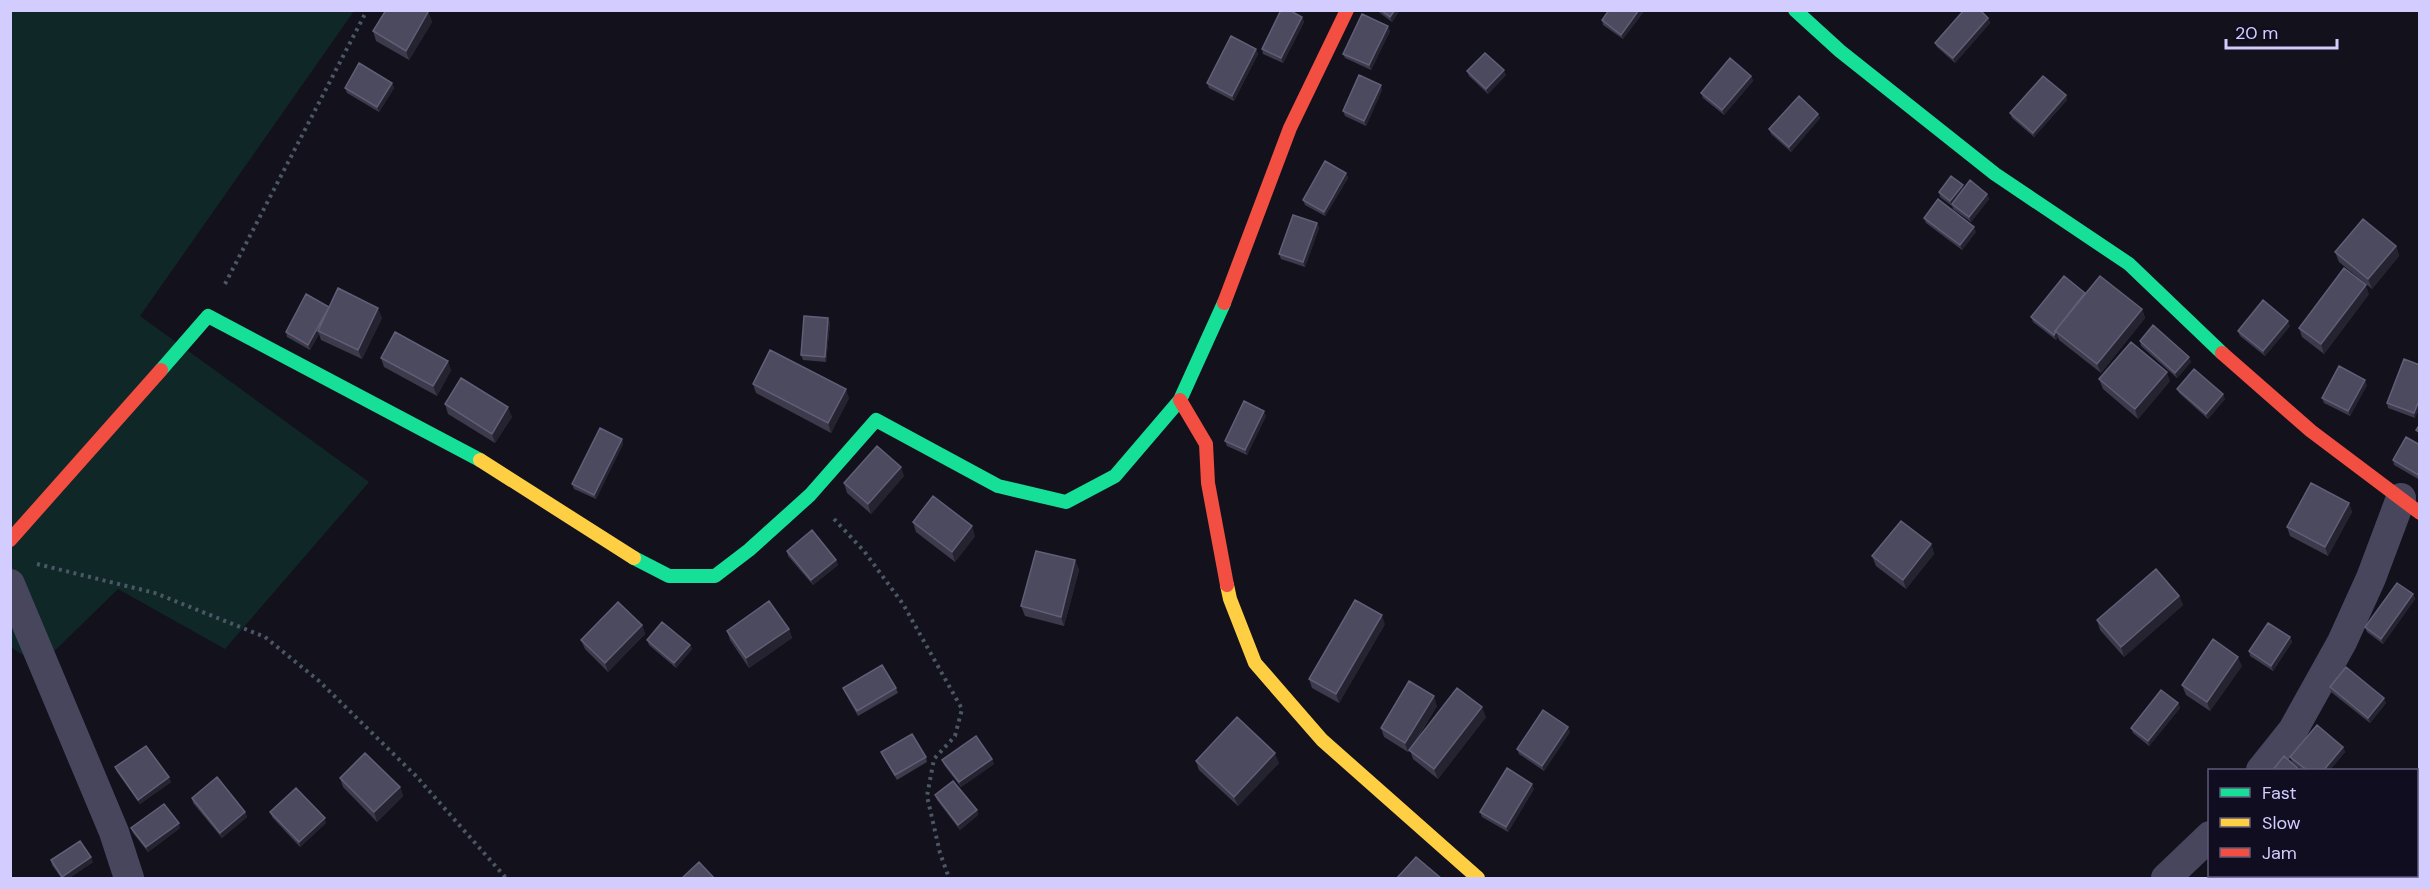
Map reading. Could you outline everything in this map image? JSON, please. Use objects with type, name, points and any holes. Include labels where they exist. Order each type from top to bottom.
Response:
[{"type":"street","points":[[10,540],[208,316],[475,457],[635,560],[669,576],[715,576],[749,550],[810,495],[876,420],[998,486],[1066,502],[1115,476],[1180,400],[1232,289],[1290,128],[1347,10]]},
{"type":"street","points":[[1796,10],[1840,51],[1995,174],[2129,264],[2203,336],[2311,431],[2410,505],[2371,578],[2342,642],[2293,730],[2263,769]]},
{"type":"street","points":[[1180,400],[1206,444],[1208,483],[1230,599],[1255,663],[1322,740],[1478,879]]},
{"type":"street","points":[[10,584],[114,832],[129,879]]},
{"type":"street","points":[[2166,879],[2208,838]]},
{"type":"path","points":[[208,316],[367,10]]},
{"type":"path","points":[[810,495],[864,551],[903,604],[962,709],[955,736],[934,759],[927,796],[940,854],[949,879]]},
{"type":"path","points":[[33,563],[155,593],[265,637],[319,681],[416,776],[506,879]]},
{"type":"green space","points":[[11,11],[354,11],[140,316],[369,482],[225,649],[118,589],[39,666],[11,647]]},
{"type":"building","points":[[386,10],[425,10],[428,12],[406,51],[373,31]]},
{"type":"building","points":[[1281,10],[1289,10],[1302,17],[1281,58],[1262,49]]},
{"type":"building","points":[[1381,10],[1395,10],[1390,17]]},
{"type":"building","points":[[1609,10],[1639,10],[1621,35],[1602,20]]},
{"type":"building","points":[[1964,10],[1980,10],[1988,18],[1953,58],[1935,43]]},
{"type":"building","points":[[1362,14],[1388,26],[1369,65],[1343,54]]},
{"type":"building","points":[[1231,36],[1256,49],[1232,96],[1207,83]]},
{"type":"building","points":[[1485,53],[1504,70],[1486,89],[1467,71]]},
{"type":"building","points":[[1730,58],[1751,76],[1722,110],[1701,93]]},
{"type":"building","points":[[359,63],[392,83],[377,107],[345,88]]},
{"type":"building","points":[[1359,75],[1381,85],[1364,121],[1343,111]]},
{"type":"building","points":[[2043,76],[2066,95],[2033,133],[2010,113]]},
{"type":"building","points":[[1799,96],[1818,114],[1789,147],[1769,129]]},
{"type":"building","points":[[1325,161],[1346,173],[1324,212],[1303,200]]},
{"type":"building","points":[[1951,176],[1963,185],[1950,201],[1939,192]]},
{"type":"building","points":[[1970,180],[1987,194],[1969,217],[1952,204]]},
{"type":"building","points":[[1938,199],[1974,227],[1960,245],[1924,218]]},
{"type":"building","points":[[1293,215],[1317,223],[1303,262],[1279,254]]},
{"type":"building","points":[[2363,219],[2396,246],[2368,279],[2335,252]]},
{"type":"building","points":[[2344,268],[2366,285],[2321,344],[2299,328]]},
{"type":"building","points":[[2064,276],[2085,293],[2054,335],[2031,317]]},
{"type":"building","points":[[2100,276],[2142,309],[2097,364],[2055,331]]},
{"type":"building","points":[[338,288],[378,308],[358,350],[318,331]]},
{"type":"building","points":[[306,294],[329,307],[308,345],[286,332]]},
{"type":"building","points":[[2263,300],[2288,321],[2263,351],[2238,331]]},
{"type":"building","points":[[804,316],[828,318],[825,357],[801,355]]},
{"type":"building","points":[[2153,325],[2189,357],[2175,373],[2140,341]]},
{"type":"building","points":[[395,332],[448,361],[433,386],[381,358]]},
{"type":"building","points":[[2131,342],[2167,372],[2135,409],[2099,379]]},
{"type":"building","points":[[770,350],[846,389],[828,423],[753,384]]},
{"type":"building","points":[[2404,359],[2420,365],[2420,398],[2414,413],[2387,403]]},
{"type":"building","points":[[2339,366],[2365,380],[2348,411],[2322,398]]},
{"type":"building","points":[[2194,369],[2223,394],[2206,414],[2177,389]]},
{"type":"building","points":[[461,378],[508,407],[492,434],[445,404]]},
{"type":"building","points":[[1244,401],[1264,411],[1245,450],[1225,441]]},
{"type":"building","points":[[600,428],[622,439],[594,495],[572,484]]},
{"type":"building","points":[[2406,437],[2420,445],[2420,476],[2393,460]]},
{"type":"building","points":[[877,446],[901,467],[868,504],[844,483]]},
{"type":"building","points":[[2311,483],[2349,503],[2325,547],[2287,527]]},
{"type":"building","points":[[933,496],[972,526],[952,552],[913,522]]},
{"type":"building","points":[[1901,521],[1931,544],[1903,580],[1872,556]]},
{"type":"building","points":[[812,530],[836,560],[811,580],[787,551]]},
{"type":"building","points":[[1036,551],[1075,560],[1061,617],[1021,606]]},
{"type":"building","points":[[2156,569],[2179,596],[2121,647],[2097,620]]},
{"type":"building","points":[[2397,583],[2413,594],[2381,639],[2365,627]]},
{"type":"building","points":[[1355,600],[1382,615],[1336,694],[1309,679]]},
{"type":"building","points":[[769,601],[789,629],[746,658],[727,631]]},
{"type":"building","points":[[618,602],[642,625],[605,663],[581,640]]},
{"type":"building","points":[[662,622],[690,645],[674,663],[647,640]]},
{"type":"building","points":[[2268,623],[2290,637],[2271,666],[2249,651]]},
{"type":"building","points":[[2213,639],[2238,657],[2207,702],[2182,685]]},
{"type":"building","points":[[882,665],[896,688],[857,711],[843,688]]},
{"type":"building","points":[[2346,667],[2384,698],[2368,718],[2330,687]]},
{"type":"building","points":[[1409,681],[1434,696],[1405,743],[1381,728]]},
{"type":"building","points":[[1457,688],[1482,707],[1434,769],[1409,750]]},
{"type":"building","points":[[2161,690],[2178,703],[2148,741],[2131,728]]},
{"type":"building","points":[[1543,710],[1568,727],[1542,766],[1517,749]]},
{"type":"building","points":[[1237,717],[1275,753],[1234,797],[1196,761]]},
{"type":"building","points":[[2317,725],[2343,747],[2325,769],[2305,769],[2290,757]]},
{"type":"building","points":[[912,734],[926,757],[895,775],[881,752]]},
{"type":"building","points":[[976,736],[992,759],[959,782],[942,760]]},
{"type":"building","points":[[146,746],[169,777],[138,800],[115,767]]},
{"type":"building","points":[[365,753],[400,787],[374,812],[340,778]]},
{"type":"building","points":[[2284,756],[2299,769],[2274,769]]},
{"type":"building","points":[[1507,768],[1532,784],[1506,827],[1480,812]]},
{"type":"building","points":[[217,777],[245,812],[220,833],[192,798]]},
{"type":"building","points":[[953,781],[977,810],[958,825],[935,795]]},
{"type":"building","points":[[296,788],[325,818],[299,842],[270,812]]},
{"type":"building","points":[[164,804],[179,823],[146,847],[131,828]]},
{"type":"building","points":[[2418,838],[2420,840],[2420,879],[2413,877],[2418,877]]},
{"type":"building","points":[[80,841],[91,857],[62,877],[51,860]]},
{"type":"building","points":[[1416,857],[1442,879],[1396,879]]},
{"type":"building","points":[[699,862],[715,879],[681,879]]},
{"type":"building","points":[[2247,877],[2306,877],[2309,879],[2245,879]]},
{"type":"traffic: fast","points":[[1795,10],[1840,51],[1995,174],[2129,264],[2222,353]]},
{"type":"traffic: fast","points":[[634,558],[669,576],[715,576],[749,550],[810,495],[876,420],[998,486],[1066,502],[1115,476],[1180,400],[1224,303]]},
{"type":"traffic: fast","points":[[161,370],[208,316],[480,460]]},
{"type":"traffic: slow","points":[[480,460],[634,558]]},
{"type":"traffic: slow","points":[[1227,585],[1230,599],[1255,663],[1322,740],[1478,878]]},
{"type":"traffic: jam","points":[[1224,303],[1290,128],[1347,10]]},
{"type":"traffic: jam","points":[[2222,353],[2311,431],[2420,513]]},
{"type":"traffic: jam","points":[[10,540],[161,370]]},
{"type":"traffic: jam","points":[[1180,400],[1206,444],[1208,483],[1227,585]]}]
